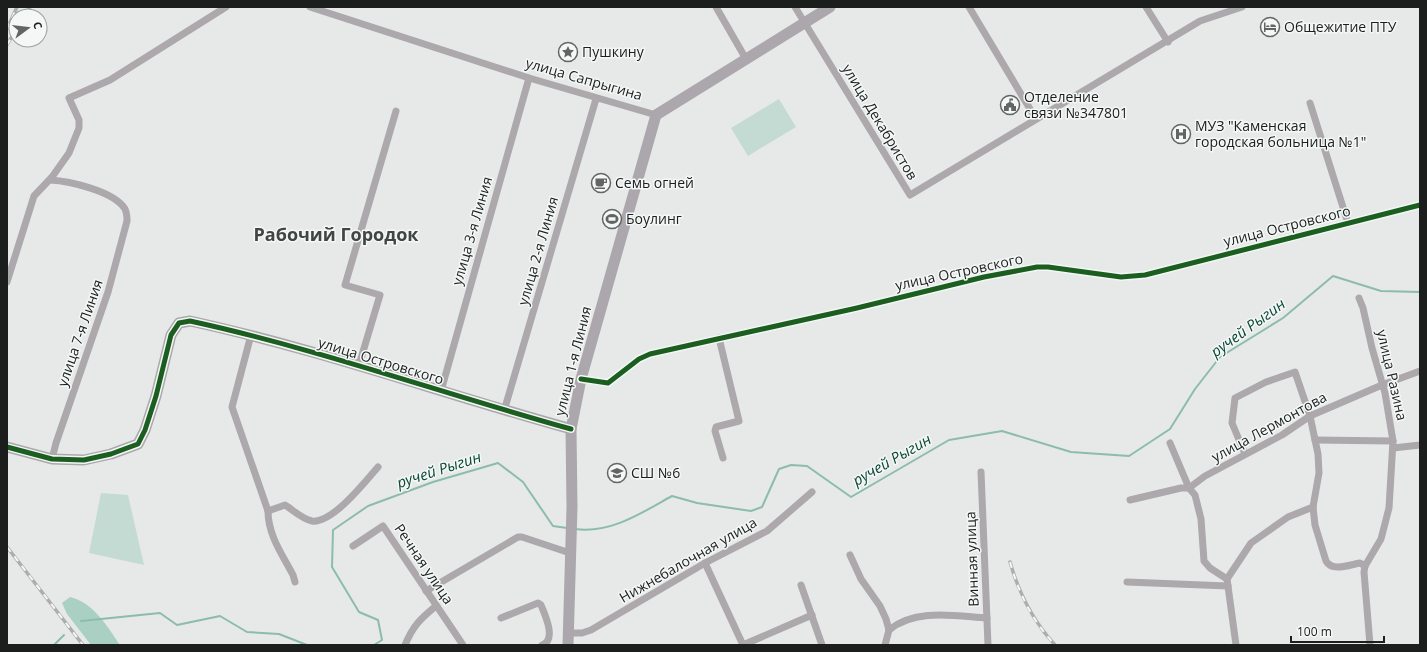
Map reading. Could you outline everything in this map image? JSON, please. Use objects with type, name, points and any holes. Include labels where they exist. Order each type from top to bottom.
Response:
[{"type":"street","points":[[7,282],[34,196],[50,180],[69,153],[79,128],[79,120],[69,98],[110,80],[226,7]]},
{"type":"street","name":"улица Сапрыгина","points":[[310,7],[596,99],[656,115],[830,7]]},
{"type":"street","points":[[716,7],[746,59]]},
{"type":"street","points":[[795,7],[804,22]]},
{"type":"street","points":[[969,7],[1036,120]]},
{"type":"street","points":[[1146,7],[1168,42]]},
{"type":"street","name":"улица Декабристов","points":[[804,22],[910,195],[1168,42],[1200,21],[1242,7]]},
{"type":"street","name":"улица 3-я Линия","points":[[441,391],[529,78]]},
{"type":"street","name":"улица 2-я Линия","points":[[504,411],[596,99]]},
{"type":"street","points":[[1310,103],[1348,223]]},
{"type":"street","points":[[358,365],[380,295],[345,285],[396,111]]},
{"type":"street","name":"улица 1-я Линия","points":[[568,645],[572,507],[571,429],[581,379],[656,115]]},
{"type":"street","name":"улица 7-я Линия","points":[[50,180],[67,181],[100,192],[120,203],[127,213],[127,221],[108,292],[56,443],[52,459]]},
{"type":"street","name":"улица Островского","points":[[581,379],[608,383],[644,356],[861,307],[984,276],[1048,267],[1122,277],[1145,275],[1420,204]]},
{"type":"street","name":"улица Разина","points":[[1359,298],[1363,308],[1390,415],[1393,445],[1389,508],[1381,539],[1365,566]]},
{"type":"street","name":"улица Островского","points":[[52,459],[84,460],[138,444],[145,430],[156,396],[171,335],[179,323],[183,321],[190,321],[252,336],[358,365],[504,411],[571,429]]},
{"type":"street","points":[[252,336],[232,407],[268,511],[268,523],[271,534],[293,575],[294,582]]},
{"type":"street","points":[[719,338],[739,421],[716,427],[715,431],[723,458]]},
{"type":"street","name":"улица Лермонтова","points":[[1130,500],[1181,488],[1189,488],[1205,476],[1282,435],[1310,416],[1382,385],[1420,371]]},
{"type":"street","points":[[1245,454],[1232,423],[1235,398],[1272,380],[1295,372],[1310,416],[1315,440],[1319,473],[1313,507],[1315,525],[1328,565],[1333,567],[1360,563],[1365,566],[1364,572],[1370,645]]},
{"type":"street","points":[[1315,440],[1393,445],[1420,445]]},
{"type":"street","points":[[1170,443],[1189,488],[1195,495],[1202,519],[1204,561],[1227,583]]},
{"type":"street","points":[[7,447],[52,459]]},
{"type":"street","points":[[268,511],[285,505],[307,519],[313,521],[320,520],[328,516],[349,500],[378,467]]},
{"type":"street","name":"Винная улица","points":[[981,472],[988,645]]},
{"type":"street","name":"Нижнебалочная улица","points":[[568,633],[582,633],[591,630],[705,563],[767,531],[812,492]]},
{"type":"street","points":[[1236,645],[1227,583],[1251,543],[1288,517],[1313,507]]},
{"type":"street","name":"Речная улица","points":[[353,546],[383,526],[463,645]]},
{"type":"street","points":[[426,591],[518,537],[570,548]]},
{"type":"street","points":[[850,555],[861,580],[883,613],[889,630],[885,645]]},
{"type":"street","points":[[705,563],[743,645],[812,615]]},
{"type":"street","points":[[1127,582],[1227,583]]},
{"type":"street","points":[[801,585],[822,645]]},
{"type":"street","points":[[501,618],[538,603],[541,605],[549,631],[549,640],[547,643],[542,645]]},
{"type":"street","points":[[405,645],[416,624],[436,606]]},
{"type":"street","points":[[889,630],[899,623],[915,617],[944,615],[987,618]]},
{"type":"green space","points":[[779,99],[796,127],[748,156],[731,128]]},
{"type":"green space","points":[[101,493],[128,495],[144,565],[89,553]]},
{"type":"green space","points":[[70,597],[79,600],[93,610],[105,623],[120,645],[91,645],[67,614],[62,603]]},
{"type":"waterway","name":"ручей Рыгин","points":[[575,529],[588,530],[614,525],[638,515],[672,496],[697,503],[751,511],[762,507],[779,469],[791,465],[807,466],[851,497],[949,440],[1002,431],[1071,452],[1129,456],[1170,429],[1195,389],[1220,357],[1283,318],[1333,276],[1381,291],[1420,292]]},
{"type":"waterway","name":"ручей Рыгин","points":[[374,645],[382,640],[378,620],[359,612],[332,567],[333,530],[368,506],[433,482],[498,463],[523,482],[553,526],[567,528]]},
{"type":"waterway","name":"ручей Рыгин","points":[[81,621],[160,613],[177,625],[220,616],[247,632],[279,634],[307,645]]},
{"type":"waterway","name":"ручей Рыгин","points":[[54,645],[64,635]]},
{"type":"railway","points":[[7,29],[17,7]]},
{"type":"railway","points":[[7,547],[83,645]]},
{"type":"railway","points":[[1010,562],[1027,606],[1047,636],[1055,645]]},
{"type":"cycle path","points":[[581,379],[608,383],[639,359],[650,354],[857,308],[984,277],[1037,267],[1048,267],[1121,277],[1145,275],[1420,205]]},
{"type":"cycle path","points":[[7,447],[52,459],[84,460],[111,454],[138,444],[145,430],[156,396],[171,335],[179,323],[190,321],[238,332],[334,358],[571,429]]},
{"type":"place","name":"Общежитие ПТУ","points":[[1270,27]]},
{"type":"place","name":"Пушкину","points":[[568,52]]},
{"type":"place","name":"Отделение связи №347801","points":[[1010,105]]},
{"type":"place","name":"МУЗ \"Каменская городская больница №1\"","points":[[1181,134]]},
{"type":"place","name":"Семь огней","points":[[601,183]]},
{"type":"place","name":"Боулинг","points":[[612,219]]},
{"type":"place","name":"СШ №6","points":[[617,473]]},
{"type":"district","name":"Рабочий Городок","points":[[336,235]]}]
